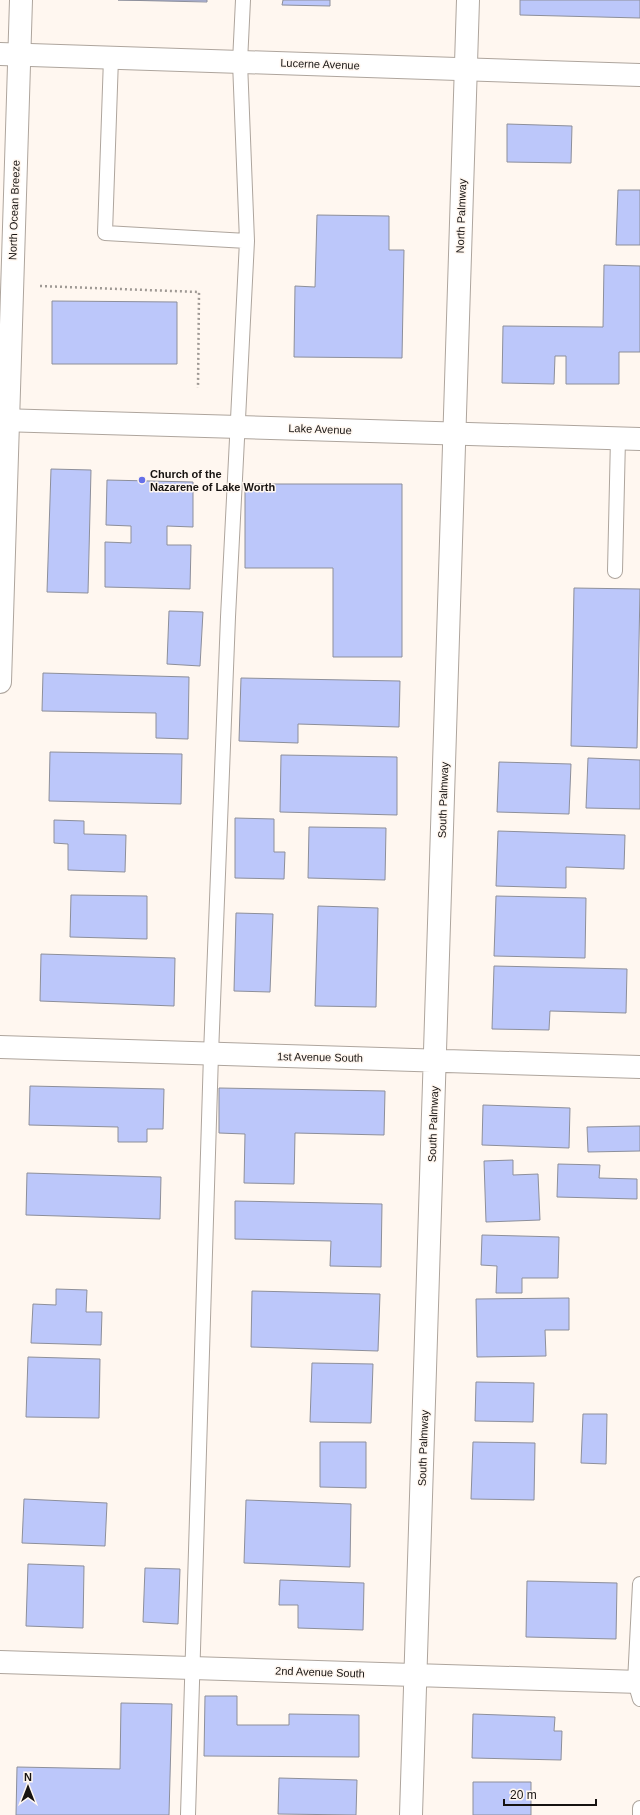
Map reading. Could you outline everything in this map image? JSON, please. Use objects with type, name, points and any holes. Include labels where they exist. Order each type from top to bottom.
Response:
[{"type":"street","name":"North Ocean Breeze","points":[[0,682],[10,55],[21,0]]},
{"type":"street","name":"North Palmway","points":[[454,433],[468,0]]},
{"type":"street","name":"Lucerne Avenue","points":[[10,55],[640,74]]},
{"type":"street","name":"Lake Avenue","points":[[4,420],[640,439]]},
{"type":"street","name":"South Palmway","points":[[411,1815],[454,433]]},
{"type":"street","name":"1st Avenue South","points":[[0,1047],[640,1067]]},
{"type":"street","name":"2nd Avenue South","points":[[0,1662],[416,1675],[638,1688]]},
{"type":"lane","points":[[188,1815],[194,1668],[211,1054],[228,617],[247,241],[240,62],[243,0]]},
{"type":"lane","points":[[111,58],[105,233],[247,241]]},
{"type":"lane","points":[[615,571],[618,438]]},
{"type":"lane","points":[[638,1688],[640,1584]]},
{"type":"lane","points":[[640,1808],[640,1815]]},
{"type":"path","points":[[33,286],[198,292],[198,388]]},
{"type":"building","points":[[118,0],[207,0],[207,2]]},
{"type":"building","points":[[283,0],[330,0],[330,6],[282,5]]},
{"type":"building","points":[[520,0],[640,0],[640,18],[520,15]]},
{"type":"building","points":[[507,124],[572,126],[571,163],[507,162]]},
{"type":"building","points":[[618,190],[640,190],[640,245],[616,245]]},
{"type":"building","points":[[317,215],[389,216],[389,250],[404,250],[402,358],[294,357],[295,286],[315,287]]},
{"type":"building","points":[[604,265],[640,266],[640,352],[619,352],[619,384],[566,384],[566,356],[555,356],[554,384],[502,383],[503,326],[603,327]]},
{"type":"building","points":[[52,301],[177,302],[177,364],[52,364]]},
{"type":"building","points":[[51,469],[91,470],[88,593],[47,592]]},
{"type":"building","points":[[107,480],[193,482],[193,527],[167,526],[167,545],[191,545],[190,589],[105,587],[105,542],[131,543],[131,526],[106,525]]},
{"type":"building","points":[[245,484],[402,484],[402,657],[333,657],[333,568],[245,568]]},
{"type":"building","points":[[574,588],[640,589],[637,748],[571,746]]},
{"type":"building","points":[[169,611],[203,612],[200,666],[167,664]]},
{"type":"building","points":[[43,673],[189,677],[188,739],[156,738],[156,713],[42,711]]},
{"type":"building","points":[[241,678],[400,681],[399,727],[298,724],[298,743],[239,741]]},
{"type":"building","points":[[50,752],[182,754],[181,804],[49,801]]},
{"type":"building","points":[[281,755],[397,757],[397,815],[280,812]]},
{"type":"building","points":[[588,758],[640,760],[640,809],[586,808]]},
{"type":"building","points":[[499,762],[571,764],[569,814],[497,812]]},
{"type":"building","points":[[235,818],[274,819],[274,852],[285,852],[284,879],[235,878]]},
{"type":"building","points":[[54,820],[84,821],[84,834],[126,835],[125,872],[68,870],[68,844],[54,843]]},
{"type":"building","points":[[309,827],[386,828],[385,880],[308,878]]},
{"type":"building","points":[[498,831],[625,835],[624,869],[566,867],[566,888],[496,886]]},
{"type":"building","points":[[71,895],[147,896],[147,939],[70,937]]},
{"type":"building","points":[[496,896],[586,898],[585,958],[494,956]]},
{"type":"building","points":[[318,906],[378,908],[376,1007],[315,1006]]},
{"type":"building","points":[[236,913],[273,914],[270,992],[234,991]]},
{"type":"building","points":[[41,954],[175,958],[174,1006],[40,1001]]},
{"type":"building","points":[[494,966],[627,969],[626,1013],[550,1011],[549,1030],[492,1029]]},
{"type":"building","points":[[30,1086],[164,1089],[163,1129],[147,1129],[147,1142],[118,1142],[118,1127],[29,1125]]},
{"type":"building","points":[[219,1088],[385,1091],[384,1135],[295,1133],[294,1184],[244,1183],[245,1134],[219,1133]]},
{"type":"building","points":[[483,1105],[570,1108],[569,1148],[482,1145]]},
{"type":"building","points":[[640,1126],[640,1151],[588,1152],[587,1127]]},
{"type":"building","points":[[513,1160],[513,1175],[538,1174],[540,1220],[486,1222],[484,1161]]},
{"type":"building","points":[[558,1164],[600,1165],[599,1178],[637,1179],[637,1199],[557,1197]]},
{"type":"building","points":[[27,1173],[161,1177],[160,1219],[26,1215]]},
{"type":"building","points":[[235,1201],[382,1204],[381,1267],[330,1266],[331,1241],[235,1239]]},
{"type":"building","points":[[482,1235],[559,1237],[558,1278],[522,1278],[522,1293],[496,1293],[497,1266],[481,1265]]},
{"type":"building","points":[[56,1289],[87,1290],[86,1312],[102,1312],[101,1345],[31,1343],[33,1304],[56,1305]]},
{"type":"building","points":[[252,1291],[380,1294],[378,1351],[251,1347]]},
{"type":"building","points":[[569,1298],[569,1330],[545,1330],[546,1356],[477,1357],[476,1299]]},
{"type":"building","points":[[28,1357],[100,1359],[99,1418],[26,1417]]},
{"type":"building","points":[[312,1363],[373,1364],[371,1423],[310,1422]]},
{"type":"building","points":[[476,1382],[534,1383],[533,1422],[475,1421]]},
{"type":"building","points":[[583,1414],[607,1414],[606,1464],[581,1463]]},
{"type":"building","points":[[320,1442],[366,1442],[366,1488],[320,1487]]},
{"type":"building","points":[[473,1442],[535,1443],[534,1500],[471,1499]]},
{"type":"building","points":[[24,1499],[107,1503],[105,1546],[22,1543]]},
{"type":"building","points":[[246,1500],[351,1504],[350,1567],[244,1563]]},
{"type":"building","points":[[28,1564],[84,1566],[83,1628],[26,1626]]},
{"type":"building","points":[[145,1568],[180,1569],[178,1624],[143,1622]]},
{"type":"building","points":[[280,1580],[364,1583],[363,1630],[298,1628],[298,1605],[279,1605]]},
{"type":"building","points":[[527,1581],[617,1583],[616,1639],[526,1637]]},
{"type":"building","points":[[205,1696],[237,1696],[237,1725],[289,1725],[289,1714],[359,1715],[359,1757],[204,1756]]},
{"type":"building","points":[[121,1703],[172,1704],[169,1815],[16,1815],[17,1767],[120,1769]]},
{"type":"building","points":[[473,1714],[555,1717],[554,1731],[562,1731],[561,1760],[472,1758]]},
{"type":"building","points":[[279,1778],[357,1780],[356,1815],[278,1814]]},
{"type":"building","points":[[473,1782],[531,1782],[531,1815],[473,1815]]},
{"type":"place","name":"Church of the Nazarene of Lake Worth","points":[[142,480]]}]
